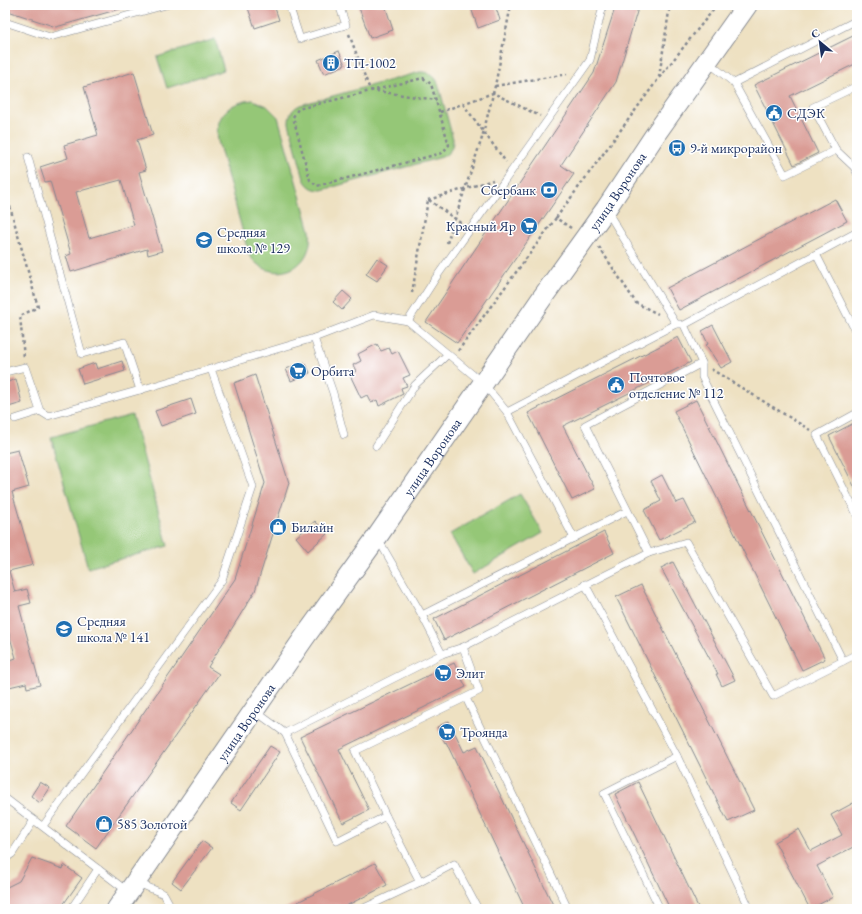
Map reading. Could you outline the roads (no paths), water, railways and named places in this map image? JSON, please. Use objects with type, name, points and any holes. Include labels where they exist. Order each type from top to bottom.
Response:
[{"type":"main road","name":"улица Воронова","points":[[117,909],[304,638],[377,537],[747,5]]},
{"type":"lane","points":[[5,22],[50,37],[166,5]]},
{"type":"lane","points":[[289,5],[300,39],[346,25],[339,5]]},
{"type":"lane","points":[[408,322],[435,279],[590,60],[604,5]]},
{"type":"lane","points":[[734,83],[857,20]]},
{"type":"lane","points":[[707,61],[734,83],[785,175],[836,150]]},
{"type":"lane","points":[[857,86],[813,107],[836,150],[857,173]]},
{"type":"lane","points":[[28,157],[82,354],[124,342],[140,390]]},
{"type":"lane","points":[[606,209],[676,324]]},
{"type":"lane","points":[[507,412],[676,324],[684,325],[857,232]]},
{"type":"lane","points":[[816,254],[857,334]]},
{"type":"lane","points":[[5,372],[25,367],[40,411],[48,416],[314,338],[374,315],[408,322],[484,384],[507,412],[574,538]]},
{"type":"lane","points":[[684,325],[702,363],[702,377],[843,661]]},
{"type":"lane","points":[[314,338],[333,393],[344,435]]},
{"type":"lane","points":[[376,446],[415,385],[450,356]]},
{"type":"lane","points":[[649,553],[585,425],[702,363]]},
{"type":"lane","points":[[43,826],[222,580],[253,487],[211,369]]},
{"type":"lane","points":[[15,419],[40,411]]},
{"type":"lane","points":[[857,413],[818,435],[857,515]]},
{"type":"lane","points":[[422,615],[627,511]]},
{"type":"lane","points":[[377,537],[422,615],[442,654]]},
{"type":"lane","points":[[285,733],[442,654],[463,647],[649,553],[686,542],[773,696],[857,654]]},
{"type":"lane","points":[[585,584],[677,756],[750,909]]},
{"type":"lane","points":[[420,882],[355,751],[479,691],[463,647]]},
{"type":"lane","points":[[466,698],[568,909]]},
{"type":"lane","points":[[254,710],[285,733],[337,841],[386,816]]},
{"type":"lane","points":[[660,909],[604,793],[677,756]]},
{"type":"lane","points":[[5,798],[98,868],[132,887],[164,894],[172,909]]},
{"type":"lane","points":[[5,860],[12,854],[34,820]]},
{"type":"lane","points":[[362,909],[420,882],[454,864],[478,909]]},
{"type":"lane","points":[[71,909],[98,868]]},
{"type":"place","name":"ТП-1002","points":[[331,63]]},
{"type":"place","name":"СДЭК","points":[[774,113]]},
{"type":"place","name":"9-й микрорайон","points":[[677,148]]},
{"type":"place","name":"Сбербанк","points":[[549,190]]},
{"type":"place","name":"Красный Яр","points":[[529,226]]},
{"type":"place","name":"Средняя школа № 129","points":[[204,240]]},
{"type":"place","name":"Орбита","points":[[298,371]]},
{"type":"place","name":"Почтовое отделение № 112","points":[[616,385]]},
{"type":"place","name":"Билайн","points":[[278,527]]},
{"type":"place","name":"Средняя школа № 141","points":[[64,629]]},
{"type":"place","name":"Элит","points":[[443,673]]},
{"type":"place","name":"Троянда","points":[[447,732]]},
{"type":"place","name":"585 Золотой","points":[[104,824]]}]
